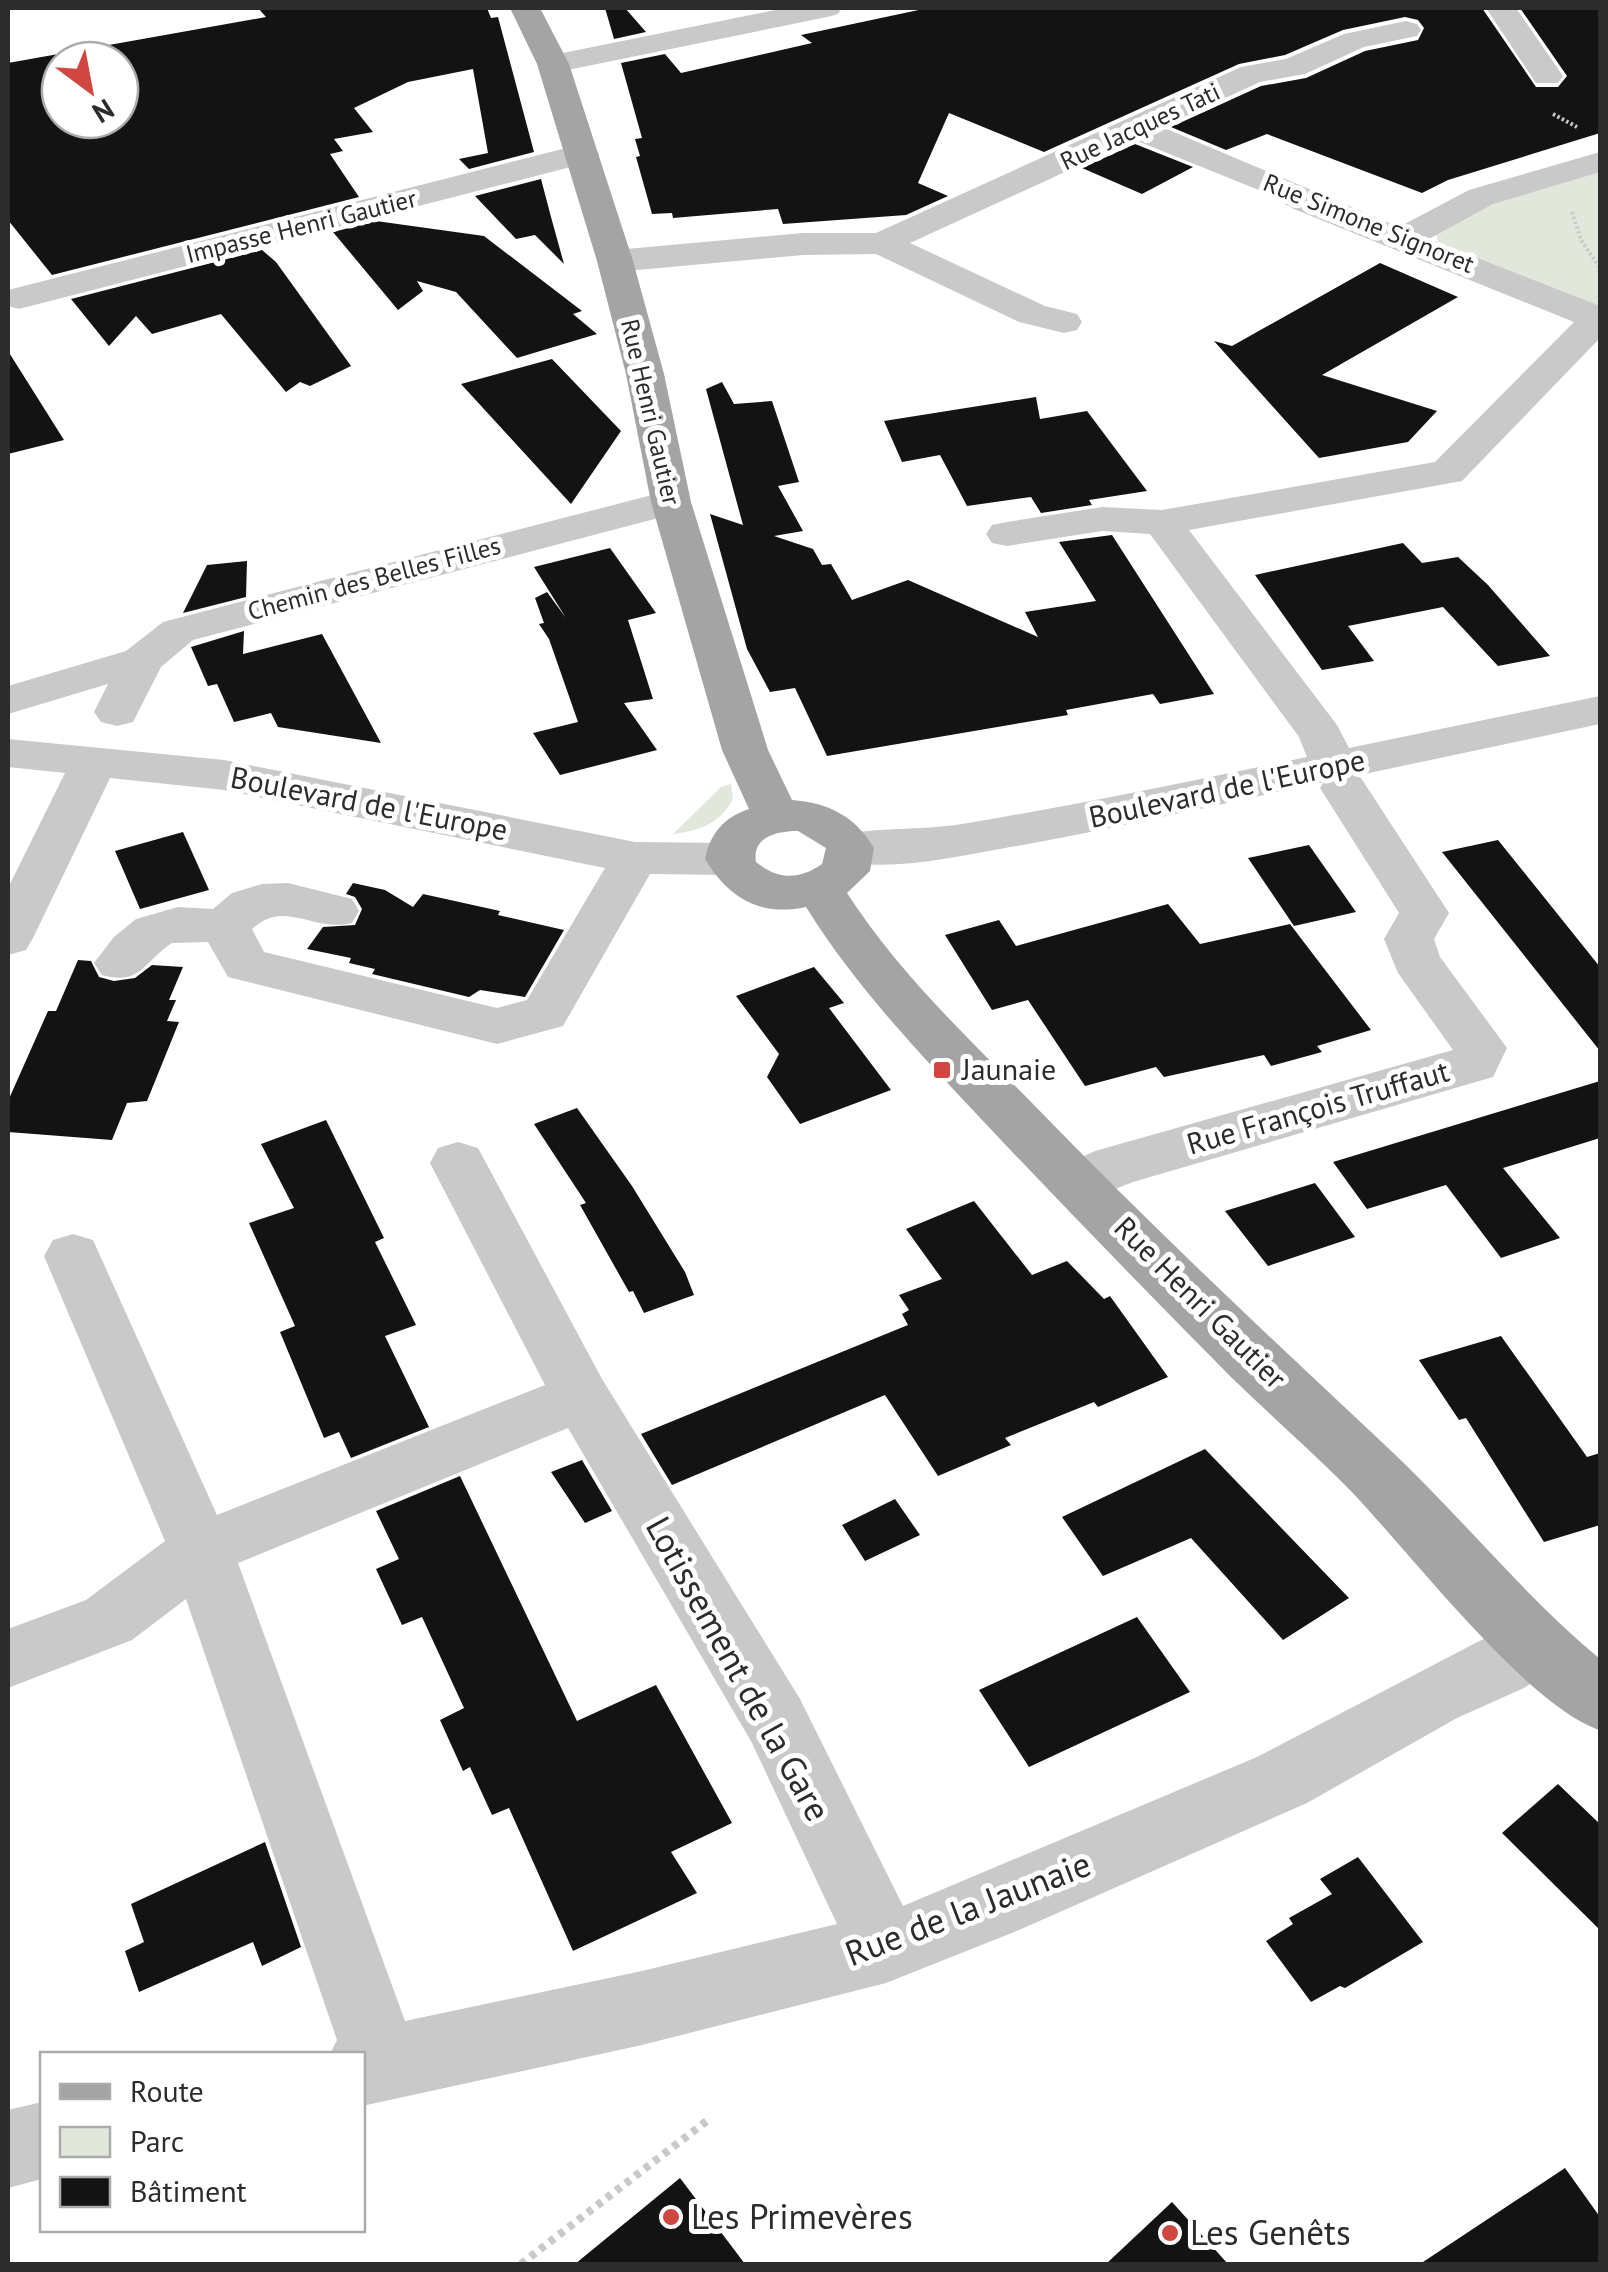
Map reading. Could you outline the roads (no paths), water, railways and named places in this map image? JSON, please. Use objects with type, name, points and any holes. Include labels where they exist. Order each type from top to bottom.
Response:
[{"type":"main road","name":"Rue Henri Gautier","points":[[525,8],[554,64],[582,154],[645,374],[671,502],[745,750],[776,816]]},
{"type":"main road","points":[[776,816],[816,819],[844,836],[835,868],[800,893],[761,890],[734,871],[729,858],[736,836],[760,820],[776,816]]},
{"type":"main road","name":"Rue Henri Gautier","points":[[835,868],[853,942],[900,999],[1256,1362],[1368,1468],[1534,1645],[1600,1700]]},
{"type":"street","points":[[554,64],[828,8]]},
{"type":"street","points":[[1501,8],[1548,76]]},
{"type":"street","name":"Rue Jacques Tati","points":[[615,261],[803,244],[882,243],[1252,74],[1294,67],[1355,40],[1406,30]]},
{"type":"street","name":"Rue Simone Signoret","points":[[1137,129],[1273,184],[1306,202],[1600,318]]},
{"type":"street","name":"Impasse Henri Gautier","points":[[19,298],[582,154]]},
{"type":"street","points":[[1404,238],[1482,197],[1600,162]]},
{"type":"street","name":"Rue Jacques Tati","points":[[882,243],[1032,314],[1064,322]]},
{"type":"street","points":[[1008,534],[1102,520],[1162,522],[1448,472],[1600,318]]},
{"type":"street","name":"Chemin des Belles Filles","points":[[117,712],[142,660],[178,631],[671,502]]},
{"type":"street","name":"Rue François Truffaut","points":[[1080,1182],[1116,1166],[1474,1064],[1480,1048],[1416,962],[1409,939],[1424,913],[1339,778],[1321,735],[1162,522]]},
{"type":"street","points":[[8,700],[142,660]]},
{"type":"street","name":"Boulevard de l'Europe","points":[[835,868],[930,845],[1339,778],[1600,710]]},
{"type":"street","name":"Boulevard de l'Europe","points":[[8,753],[224,776],[635,858],[729,858]]},
{"type":"street","points":[[8,938],[94,760]]},
{"type":"street","points":[[225,927],[246,965],[497,1026],[545,1013],[635,858]]},
{"type":"street","points":[[225,927],[240,908],[281,896],[334,911]]},
{"type":"street","points":[[120,963],[142,935],[156,930],[184,921],[225,927]]},
{"type":"street","name":"Lotissement de la Gare","points":[[458,1163],[581,1396],[776,1721],[886,1948]]},
{"type":"street","points":[[73,1256],[200,1550],[373,2065]]},
{"type":"street","points":[[8,1659],[109,1620],[200,1550],[581,1396]]},
{"type":"street","name":"Rue de la Jaunaie","points":[[373,2065],[642,2008],[886,1948],[994,1906],[1282,1780],[1433,1697],[1500,1667],[1534,1645]]},
{"type":"street","points":[[8,2148],[40,2140]]},
{"type":"place","name":"Jaunaie","points":[[942,1070]]},
{"type":"place","name":"Les Primevères","points":[[671,2217]]},
{"type":"place","name":"Les Genêts","points":[[1170,2233]]}]
